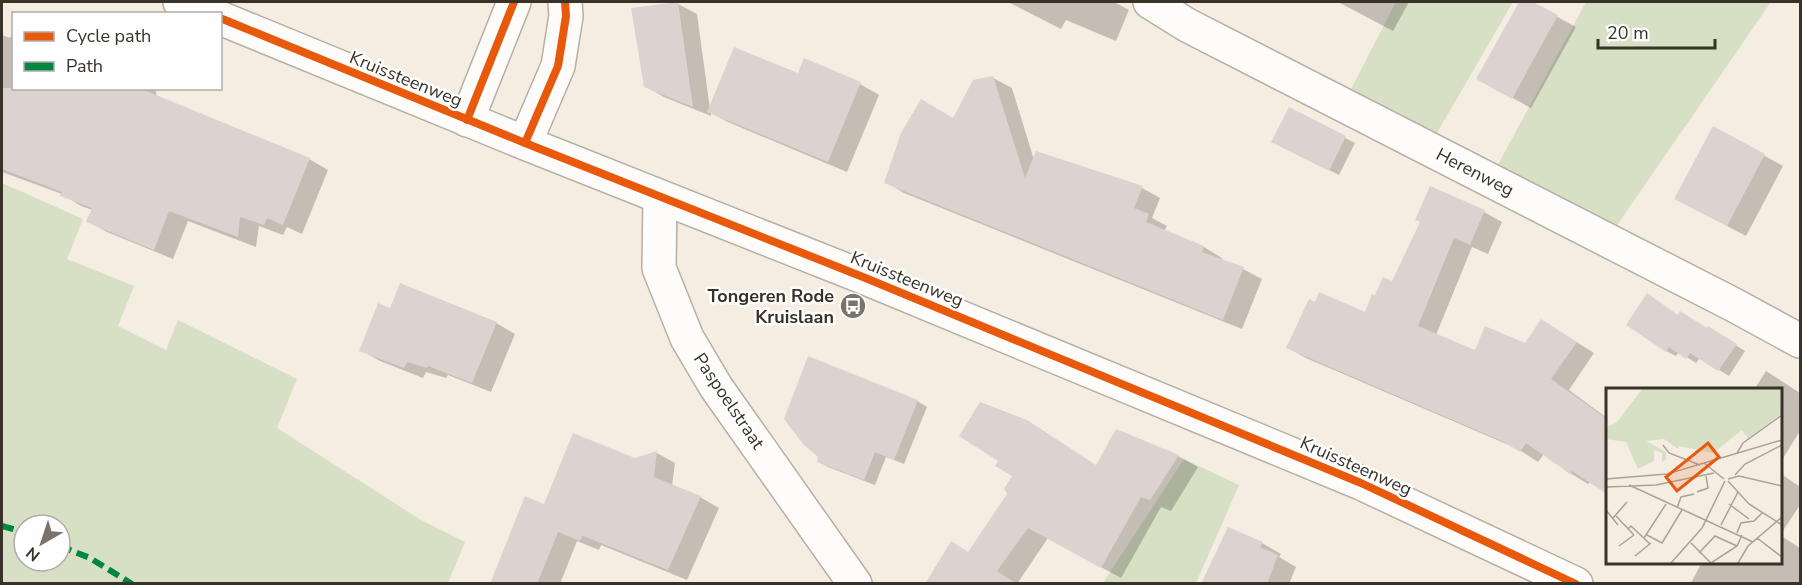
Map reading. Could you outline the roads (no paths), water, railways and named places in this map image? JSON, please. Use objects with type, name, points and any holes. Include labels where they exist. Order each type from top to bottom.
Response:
[{"type":"main road","points":[[180,2],[204,12]]},
{"type":"main road","points":[[467,120],[514,2]]},
{"type":"main road","points":[[525,143],[558,66],[566,16],[565,2]]},
{"type":"main road","name":"Herenweg","points":[[1150,2],[1187,25],[1734,304],[1800,341]]},
{"type":"main road","name":"Kruissteenweg","points":[[222,19],[467,120],[863,277],[1362,483],[1576,584]]},
{"type":"main road","name":"Paspoelstraat","points":[[660,197],[659,268],[687,338],[716,387],[855,584]]},
{"type":"place","name":"Tongeren Rode Kruislaan","points":[[853,306]]}]
